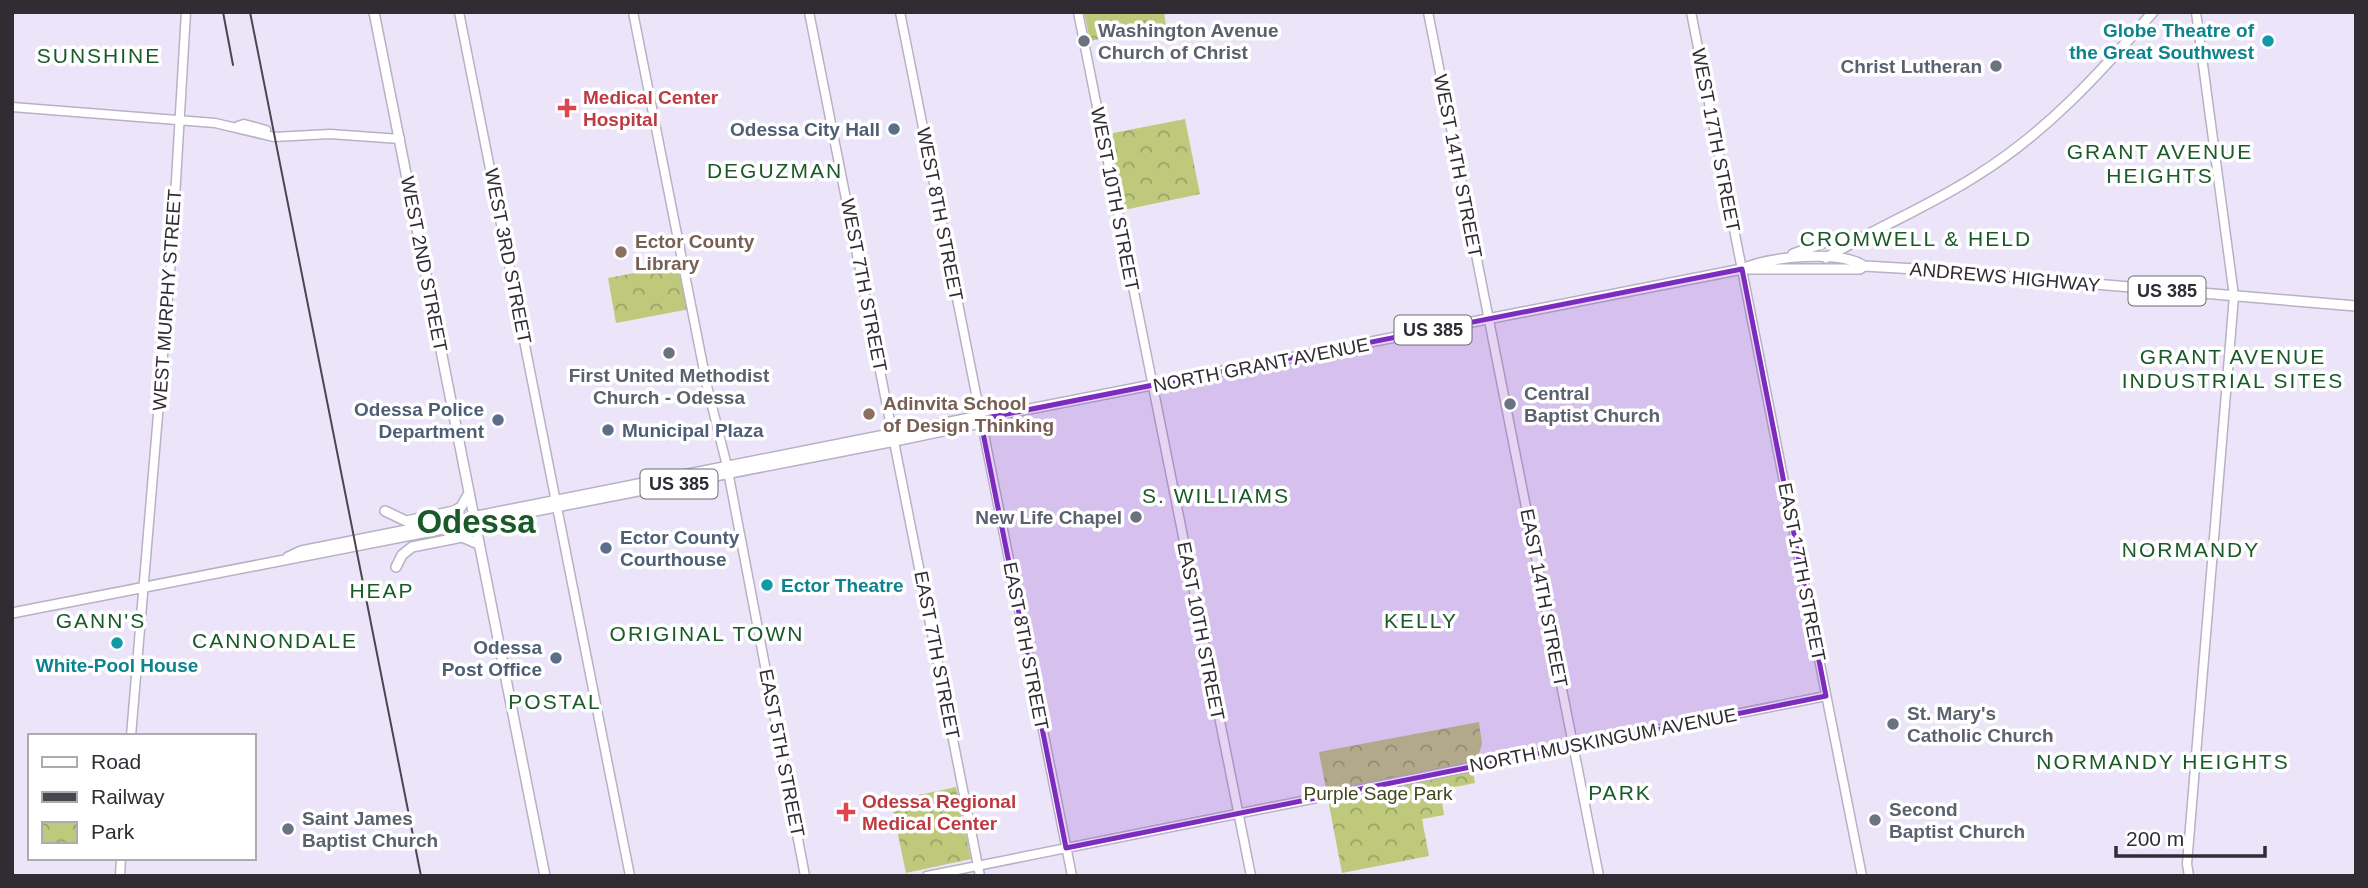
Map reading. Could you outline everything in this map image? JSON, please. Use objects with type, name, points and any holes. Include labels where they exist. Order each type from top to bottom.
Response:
[{"type":"main road","name":"WEST 2ND STREET","points":[[374,12],[545,876]]},
{"type":"main road","points":[[1808,267],[1863,235],[1956,188],[1997,161],[2076,99],[2153,12]]},
{"type":"main road","points":[[1785,257],[1826,242],[1863,235]]},
{"type":"main road","points":[[1853,241],[1854,260]]},
{"type":"main road","name":"NORTH GRANT AVENUE","points":[[1742,269],[1760,261],[1785,257]]},
{"type":"main road","name":"ANDREWS HIGHWAY","points":[[1785,257],[1854,260],[1864,266],[2356,306]]},
{"type":"main road","name":"ANDREWS HIGHWAY","points":[[1808,267],[1860,269],[1864,266]]},
{"type":"main road","name":"NORTH GRANT AVENUE","points":[[144,586],[283,559],[301,551],[474,521],[1742,269],[1808,267]]},
{"type":"main road","points":[[385,511],[404,521],[454,511],[461,507],[469,493]]},
{"type":"main road","points":[[396,567],[404,552],[415,546],[460,537],[478,544]]},
{"type":"main road","name":"US 385","points":[[12,613],[144,586]]},
{"type":"street","name":"WEST MURPHY STREET","points":[[131,734],[180,119],[186,12]]},
{"type":"street","name":"WEST 3RD STREET","points":[[459,12],[631,876]]},
{"type":"street","name":"EAST 5TH STREET","points":[[634,12],[705,374],[728,470],[805,876]]},
{"type":"street","name":"WEST 7TH STREET","points":[[809,12],[895,438]]},
{"type":"street","name":"WEST 8TH STREET","points":[[900,12],[982,419]]},
{"type":"street","name":"WEST 10TH STREET","points":[[1078,12],[1153,386]]},
{"type":"street","name":"WEST 14TH STREET","points":[[1428,12],[1489,319]]},
{"type":"street","name":"WEST 17TH STREET","points":[[1691,12],[1742,269]]},
{"type":"street","points":[[2189,876],[2187,864],[2234,296],[2196,12]]},
{"type":"street","points":[[12,107],[180,119],[238,126],[244,124],[297,135],[400,139]]},
{"type":"street","name":"EAST 17TH STREET","points":[[1742,269],[1862,876]]},
{"type":"street","name":"EAST 14TH STREET","points":[[1489,319],[1600,876]]},
{"type":"street","name":"EAST 10TH STREET","points":[[1153,386],[1251,876]]},
{"type":"street","name":"EAST 8TH STREET","points":[[982,419],[1072,876]]},
{"type":"street","name":"EAST 7TH STREET","points":[[895,438],[980,876]]},
{"type":"street","name":"NORTH MUSKINGUM AVENUE","points":[[926,876],[1826,696]]},
{"type":"highlighted area","points":[[1742,269],[1826,696],[1066,848],[983,433],[986,418]]},
{"type":"green space","points":[[1084,12],[1164,12],[1166,25],[1090,41]]},
{"type":"green space","points":[[1185,119],[1200,194],[1124,210],[1108,134]]},
{"type":"green space","points":[[681,264],[690,309],[616,323],[608,278]]},
{"type":"green space","name":"Purple Sage Park","points":[[1479,722],[1482,744],[1473,771],[1475,783],[1440,790],[1444,815],[1422,819],[1429,856],[1342,873],[1319,752]]},
{"type":"green space","points":[[956,787],[971,859],[906,873],[891,801]]},
{"type":"railway","points":[[223,12],[233,65]]},
{"type":"railway","points":[[250,12],[421,876]]},
{"type":"place","name":"Washington Avenue Church of Christ","points":[[1084,41]]},
{"type":"place","name":"Globe Theatre of the Great Southwest","points":[[2268,41]]},
{"type":"place","name":"Christ Lutheran","points":[[1996,66]]},
{"type":"place","name":"Medical Center Hospital","points":[[567,108]]},
{"type":"place","name":"Odessa City Hall","points":[[894,129]]},
{"type":"place","name":"Ector County Library","points":[[621,252]]},
{"type":"place","name":"First United Methodist Church - Odessa","points":[[669,353]]},
{"type":"place","name":"Central Baptist Church","points":[[1510,404]]},
{"type":"place","name":"Adinvita School of Design Thinking","points":[[869,414]]},
{"type":"place","name":"Odessa Police Department","points":[[498,420]]},
{"type":"place","name":"Municipal Plaza","points":[[608,430]]},
{"type":"place","name":"New Life Chapel","points":[[1136,517]]},
{"type":"place","name":"Ector County Courthouse","points":[[606,548]]},
{"type":"place","name":"Ector Theatre","points":[[767,585]]},
{"type":"place","name":"White-Pool House","points":[[117,643]]},
{"type":"place","name":"Odessa Post Office","points":[[556,658]]},
{"type":"place","name":"St. Mary's Catholic Church","points":[[1893,724]]},
{"type":"place","name":"Odessa Regional Medical Center","points":[[846,812]]},
{"type":"place","name":"Second Baptist Church","points":[[1875,820]]},
{"type":"place","name":"Saint James Baptist Church","points":[[288,829]]},
{"type":"district","name":"SUNSHINE","points":[[99,55]]},
{"type":"district","name":"GRANT AVENUE HEIGHTS","points":[[2160,163]]},
{"type":"district","name":"DEGUZMAN","points":[[775,170]]},
{"type":"district","name":"CROMWELL & HELD","points":[[1916,238]]},
{"type":"district","name":"GRANT AVENUE INDUSTRIAL SITES","points":[[2233,368]]},
{"type":"district","name":"S. WILLIAMS","points":[[1216,495]]},
{"type":"district","name":"Odessa","points":[[476,521]]},
{"type":"district","name":"NORMANDY","points":[[2191,549]]},
{"type":"district","name":"HEAP","points":[[382,590]]},
{"type":"district","name":"GANN'S","points":[[101,620]]},
{"type":"district","name":"KELLY","points":[[1421,620]]},
{"type":"district","name":"ORIGINAL TOWN","points":[[707,633]]},
{"type":"district","name":"CANNONDALE","points":[[275,640]]},
{"type":"district","name":"POSTAL","points":[[555,701]]},
{"type":"district","name":"NORMANDY HEIGHTS","points":[[2163,761]]},
{"type":"district","name":"PARK","points":[[1620,792]]}]
